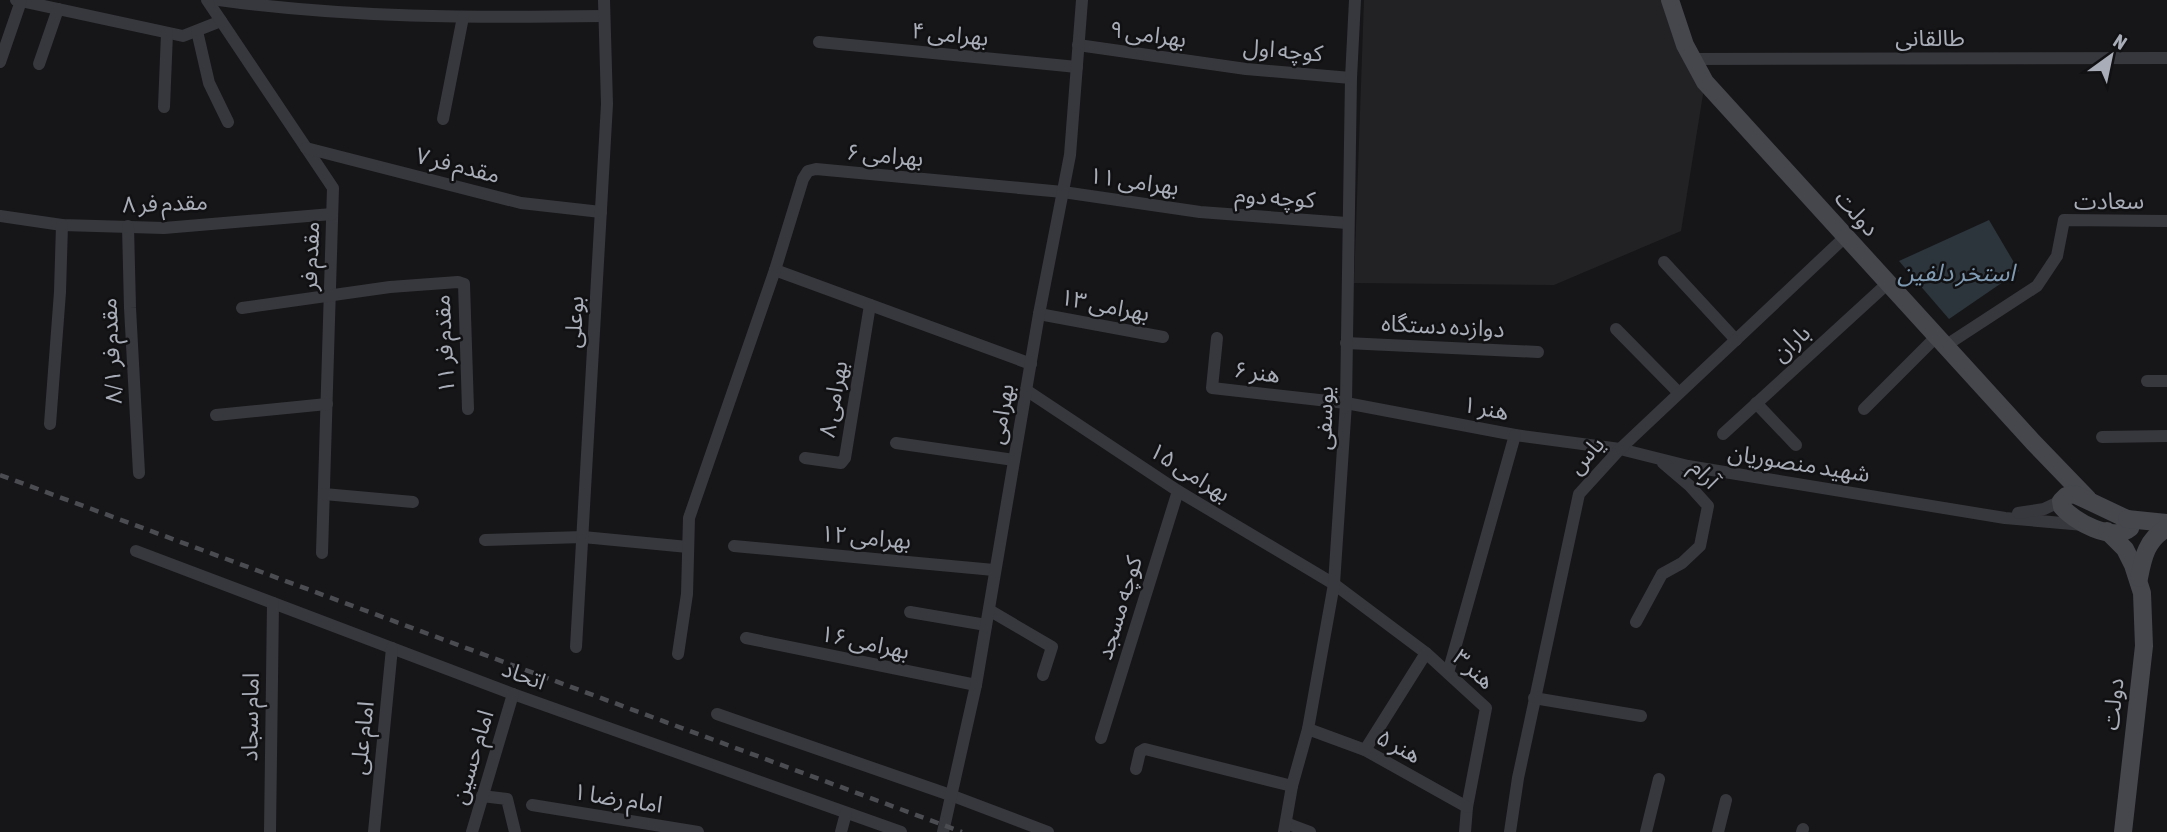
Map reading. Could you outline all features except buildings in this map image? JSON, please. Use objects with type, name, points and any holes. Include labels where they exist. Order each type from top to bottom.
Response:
[{"type":"main road","name":"دولت","points":[[1671,0],[1685,45],[1705,82],[2088,499]]},
{"type":"main road","name":"دولت","points":[[2033,442],[2059,492],[2062,507],[2067,513],[2099,528],[2125,549],[2142,593],[2144,646],[2123,832]]},
{"type":"main road","points":[[2061,501],[2074,494],[2127,519],[2167,526]]},
{"type":"main road","points":[[2099,528],[2125,532],[2130,528],[2127,519]]},
{"type":"main road","name":"دولت","points":[[2138,582],[2144,553],[2155,534],[2167,526]]},
{"type":"street","points":[[0,62],[19,0],[42,3],[183,37],[221,21]]},
{"type":"street","name":"مقدم فر","points":[[207,0],[333,188],[322,553]]},
{"type":"street","points":[[219,0],[328,10],[463,17],[604,16]]},
{"type":"street","name":"بوعلی","points":[[576,647],[607,104],[604,0]]},
{"type":"street","name":"بهرامی","points":[[943,832],[976,685],[1039,314],[1070,155],[1082,0]]},
{"type":"street","name":"یوسفی","points":[[1285,827],[1292,786],[1308,729],[1334,584],[1346,403],[1351,78],[1355,0]]},
{"type":"street","points":[[39,64],[58,9]]},
{"type":"street","points":[[443,119],[463,17]]},
{"type":"street","points":[[197,31],[209,83],[228,122]]},
{"type":"street","points":[[163,107],[167,33]]},
{"type":"street","name":"بهرامی ۴","points":[[820,42],[1077,67]]},
{"type":"street","name":"بهرامی ۹","points":[[1078,46],[1211,64]]},
{"type":"street","name":"طالقانی","points":[[1692,59],[2167,58]]},
{"type":"street","name":"کوچه اول","points":[[1211,64],[1351,78]]},
{"type":"street","name":"مقدم فر ۷","points":[[306,148],[521,203],[601,212]]},
{"type":"street","name":"بهرامی ۶","points":[[678,654],[687,594],[689,518],[775,270],[803,179],[808,172],[816,169],[1063,192]]},
{"type":"street","name":"بهرامی ۱۱","points":[[1063,192],[1199,212]]},
{"type":"street","name":"کوچه دوم","points":[[1199,212],[1348,223]]},
{"type":"street","name":"مقدم فر ۸","points":[[0,216],[62,225],[164,228],[332,214]]},
{"type":"street","name":"سعادت","points":[[1941,342],[2036,286],[2057,256],[2064,220],[2167,221]]},
{"type":"street","points":[[50,424],[62,225]]},
{"type":"street","name":"مقدم فر ۸/۱","points":[[128,226],[139,473]]},
{"type":"street","name":"یاس","points":[[1510,832],[1518,778],[1579,494],[1619,449],[1845,237]]},
{"type":"street","points":[[1664,262],[1736,340]]},
{"type":"street","points":[[775,270],[1031,364]]},
{"type":"street","name":"مقدم فر ۱۱","points":[[330,296],[390,287],[458,282],[464,284],[468,409]]},
{"type":"street","name":"باران","points":[[1723,433],[1888,283]]},
{"type":"street","points":[[242,308],[330,296]]},
{"type":"street","name":"بهرامی ۸","points":[[805,458],[841,463],[845,458],[870,305]]},
{"type":"street","name":"بهرامی ۱۳","points":[[1039,314],[1163,337]]},
{"type":"street","points":[[1616,329],[1679,393]]},
{"type":"street","name":"هنر ۶","points":[[1217,338],[1212,388],[1346,403]]},
{"type":"street","points":[[1864,409],[1941,342]]},
{"type":"street","name":"دوازده دستگاه","points":[[1346,343],[1538,352]]},
{"type":"street","points":[[2147,381],[2167,381]]},
{"type":"street","name":"بهرامی ۱۵","points":[[1026,390],[1178,491],[1334,584]]},
{"type":"street","name":"هنر ۱","points":[[1346,403],[1515,435],[1619,449]]},
{"type":"street","points":[[1756,403],[1796,445]]},
{"type":"street","points":[[216,415],[327,404]]},
{"type":"street","points":[[1448,673],[1515,435]]},
{"type":"street","points":[[2102,438],[2167,436]]},
{"type":"street","points":[[896,443],[1014,460]]},
{"type":"street","name":"شهید منصوریان","points":[[1619,449],[1660,460],[1973,513],[2099,528]]},
{"type":"street","name":"آرام","points":[[1636,622],[1662,573],[1682,563],[1700,546],[1708,506],[1660,460]]},
{"type":"street","name":"کوچه مسجد","points":[[1101,738],[1178,491]]},
{"type":"street","points":[[324,494],[413,502]]},
{"type":"street","name":"شهید منصوریان","points":[[1973,513],[2029,513],[2061,501]]},
{"type":"street","points":[[485,540],[583,537],[688,547]]},
{"type":"street","name":"بهرامی ۱۲","points":[[734,546],[994,570]]},
{"type":"street","name":"اتحاد","points":[[136,551],[513,694],[901,832]]},
{"type":"street","name":"هنر ۳","points":[[1334,584],[1426,653],[1486,708],[1467,807],[1465,832]]},
{"type":"street","name":"امام سجاد","points":[[270,832],[273,603]]},
{"type":"street","points":[[989,610],[1052,647],[1043,675]]},
{"type":"street","points":[[910,612],[986,625]]},
{"type":"street","name":"بهرامی ۱۶","points":[[746,638],[976,685]]},
{"type":"street","name":"امام علی","points":[[374,832],[393,648]]},
{"type":"street","points":[[1365,750],[1426,653]]},
{"type":"street","name":"امام حسین","points":[[472,832],[513,694]]},
{"type":"street","points":[[1535,698],[1641,716]]},
{"type":"street","points":[[717,714],[1048,832]]},
{"type":"street","name":"هنر ۵","points":[[1308,729],[1365,750],[1467,807]]},
{"type":"street","points":[[1136,769],[1140,752],[1145,749],[1292,786]]},
{"type":"street","points":[[1646,832],[1659,779]]},
{"type":"street","points":[[482,796],[507,799],[515,832]]},
{"type":"street","points":[[1718,832],[1726,800]]},
{"type":"street","name":"امام رضا ۱","points":[[532,805],[698,832]]},
{"type":"street","points":[[841,832],[846,813]]},
{"type":"street","points":[[1285,827],[1310,832]]},
{"type":"shaded area","points":[[1364,0],[1678,0],[1705,82],[1681,231],[1554,285],[1354,283]]},
{"type":"water","name":"استخر دلفین","points":[[1989,220],[2019,271],[1949,319],[1899,261]]},
{"type":"railway","points":[[0,475],[962,832]]}]
